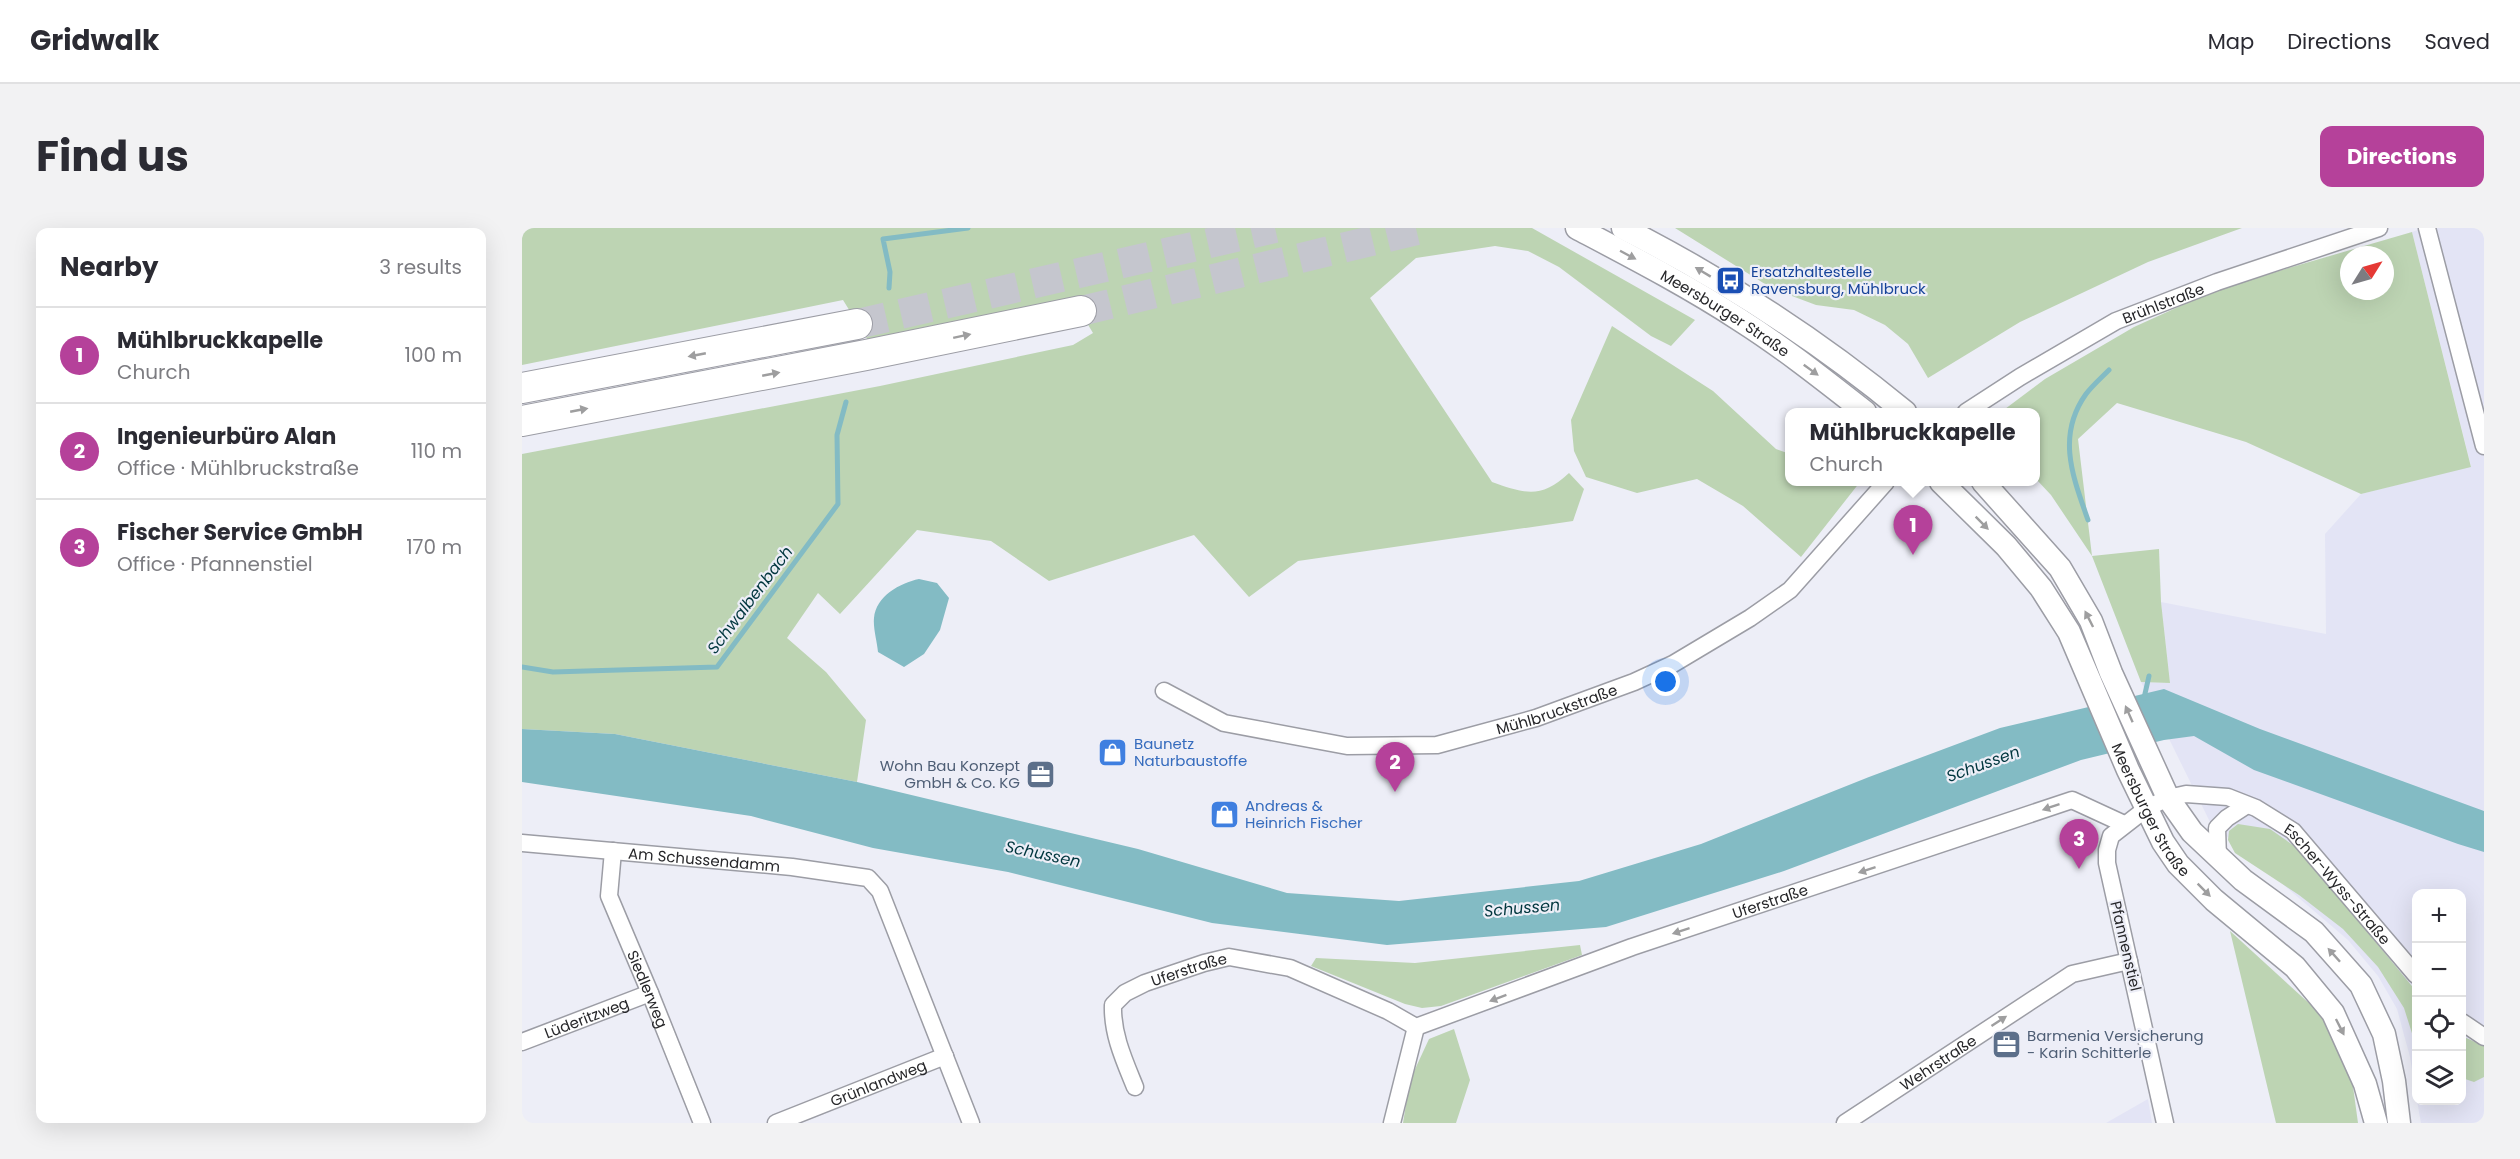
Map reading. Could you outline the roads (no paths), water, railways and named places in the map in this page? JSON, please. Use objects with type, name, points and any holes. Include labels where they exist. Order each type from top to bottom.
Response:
[{"type":"highway","points":[[522,421],[1081,311]]},
{"type":"highway","points":[[522,388],[857,324]]},
{"type":"street","name":"Meersburger Straße","points":[[1576,228],[1650,267],[1740,319],[1816,373],[1860,408]]},
{"type":"street","name":"Meersburger Straße","points":[[1623,228],[1667,250],[1771,313],[1900,408]]},
{"type":"street","name":"Brühlstraße","points":[[1972,408],[2116,321],[2217,282],[2379,228]]},
{"type":"street","points":[[2427,228],[2484,446]]},
{"type":"street","name":"Mühlbruckstraße","points":[[1164,691],[1224,723],[1347,746],[1437,745],[1536,718],[1634,682],[1674,664],[1750,618],[1791,590],[1882,486]]},
{"type":"street","name":"Meersburger Straße","points":[[1945,486],[2006,546],[2041,588],[2069,632],[2124,760],[2163,842],[2178,864],[2214,900],[2295,967],[2333,1013],[2365,1084],[2372,1123]]},
{"type":"street","name":"Meersburger Straße","points":[[1987,486],[2060,568],[2091,621],[2111,673],[2168,798],[2192,832],[2218,859],[2243,880],[2314,932],[2361,985],[2384,1034],[2394,1081],[2399,1123]]},
{"type":"street","name":"Escher-Wyss-Straße","points":[[2168,798],[2186,794],[2228,797],[2256,807],[2293,831],[2412,970]]},
{"type":"street","name":"Pfannenstiel","points":[[2165,1123],[2107,863],[2107,850],[2111,836],[2124,824],[2147,808],[2168,798]]},
{"type":"street","name":"Uferstraße","points":[[1135,1087],[1112,1021],[1113,1005],[1125,993],[1145,983],[1229,957],[1290,968],[1388,1011],[1416,1027],[1632,947],[2072,800],[2124,824]]},
{"type":"street","points":[[2218,859],[2217,828],[2227,818],[2247,805]]},
{"type":"street","name":"Am Schussendamm","points":[[522,843],[792,867],[868,878],[880,891]]},
{"type":"street","name":"Siedlerweg","points":[[613,851],[609,896],[702,1123]]},
{"type":"street","name":"Grünlandweg","points":[[880,891],[971,1123]]},
{"type":"street","name":"Wehrstraße","points":[[1845,1123],[2072,974],[2129,961]]},
{"type":"street","name":"Lüderitzweg","points":[[522,1042],[650,993]]},
{"type":"street","points":[[2466,1025],[2484,1037]]},
{"type":"street","points":[[1392,1123],[1416,1027]]},
{"type":"street","name":"Grünlandweg","points":[[777,1123],[945,1056]]},
{"type":"water","points":[[919,579],[937,583],[949,598],[940,630],[924,654],[904,667],[878,652],[874,618],[879,603],[884,597],[897,587]]},
{"type":"water","name":"Schussen","points":[[2164,689],[2260,729],[2484,811],[2484,852],[2254,770],[2194,736],[2164,740],[2081,760],[1784,871],[1606,927],[1387,945],[1212,923],[1008,872],[873,848],[751,816],[522,782],[522,729],[615,734],[857,782],[1138,849],[1287,893],[1399,901],[1579,881],[1701,844],[2000,728]]},
{"type":"waterway","name":"Schwalbenbach","points":[[889,288],[890,272],[883,239],[968,228]]},
{"type":"waterway","points":[[2088,520],[2073,472],[2069,441],[2077,410],[2086,394],[2109,370]]},
{"type":"waterway","name":"Schwalbenbach","points":[[522,667],[553,672],[717,667],[838,504],[837,435],[846,402]]},
{"type":"waterway","points":[[2144,698],[2149,676]]},
{"type":"tunnel","points":[[857,324],[1275,228]]},
{"type":"tunnel","points":[[1081,311],[1425,228]]},
{"type":"place","name":"Ersatzhaltestelle Ravensburg, Mühlbruck","points":[[1730,280]]},
{"type":"place","name":"Mühlbruckkapelle","points":[[1913,555]]},
{"type":"place","name":"Baunetz Naturbaustoffe","points":[[1113,752]]},
{"type":"place","name":"Wohn Bau Konzept GmbH & Co. KG","points":[[1041,774]]},
{"type":"place","name":"Ingenieurbüro Alan","points":[[1395,792]]},
{"type":"place","name":"Andreas & Heinrich Fischer","points":[[1224,814]]},
{"type":"place","name":"Fischer Service GmbH","points":[[2079,869]]},
{"type":"place","name":"Barmenia Versicherung - Karin Schitterle","points":[[2006,1044]]}]
